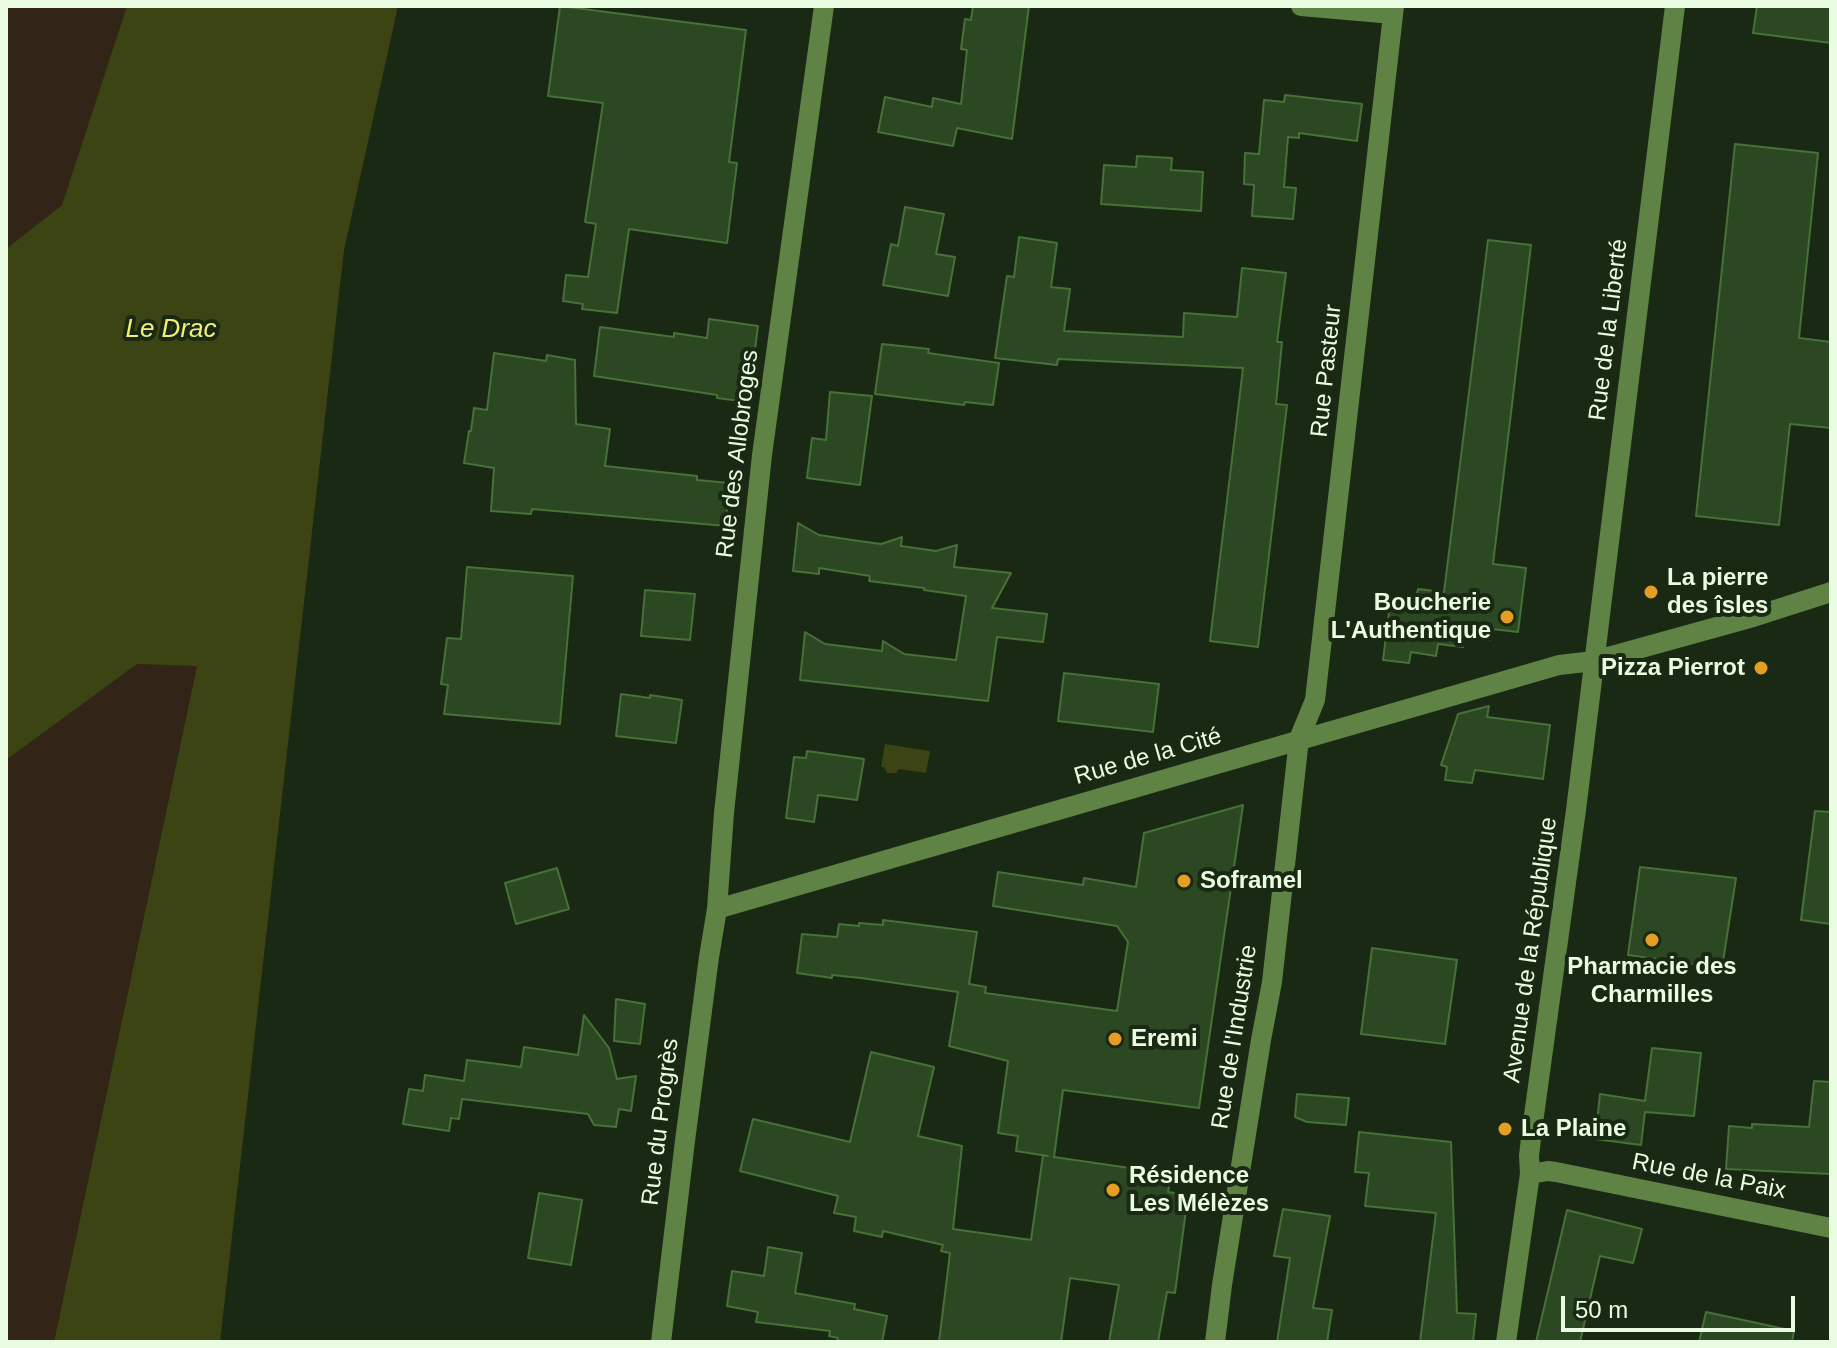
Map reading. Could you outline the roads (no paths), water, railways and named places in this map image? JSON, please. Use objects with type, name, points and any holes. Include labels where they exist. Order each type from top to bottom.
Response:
[{"type":"street","name":"Rue des Allobroges","points":[[717,909],[724,813],[762,455],[824,6]]},
{"type":"street","points":[[1301,6],[1394,10]]},
{"type":"street","name":"Rue de la Liberté","points":[[1594,661],[1675,6]]},
{"type":"street","name":"Rue Pasteur","points":[[1299,739],[1311,713],[1317,685],[1394,10]]},
{"type":"street","name":"Rue de la Cité","points":[[717,909],[1559,665],[1594,661],[1831,592]]},
{"type":"street","name":"Avenue de la République","points":[[1506,1342],[1594,661]]},
{"type":"street","name":"Rue de l'Industrie","points":[[1215,1342],[1272,982],[1299,739]]},
{"type":"street","name":"Rue du Progrès","points":[[661,1342],[717,909]]},
{"type":"street","name":"Rue de la Paix","points":[[1530,1174],[1556,1172],[1831,1228]]},
{"type":"water","name":"Le Drac","points":[[127,6],[398,6],[344,250],[220,1342],[54,1342],[197,666],[137,664],[6,760],[6,249],[62,205]]},
{"type":"water","points":[[885,744],[930,751],[926,773],[899,769],[896,773],[887,773],[881,767]]},
{"type":"place","name":"La pierre des îsles","points":[[1651,592]]},
{"type":"place","name":"Boucherie L'Authentique","points":[[1507,617]]},
{"type":"place","name":"Pizza Pierrot","points":[[1761,668]]},
{"type":"place","name":"Soframel","points":[[1184,881]]},
{"type":"place","name":"Pharmacie des Charmilles","points":[[1652,940]]},
{"type":"place","name":"Eremi","points":[[1115,1039]]},
{"type":"place","name":"La Plaine","points":[[1505,1129]]},
{"type":"place","name":"Résidence Les Mélèzes","points":[[1113,1190]]}]
